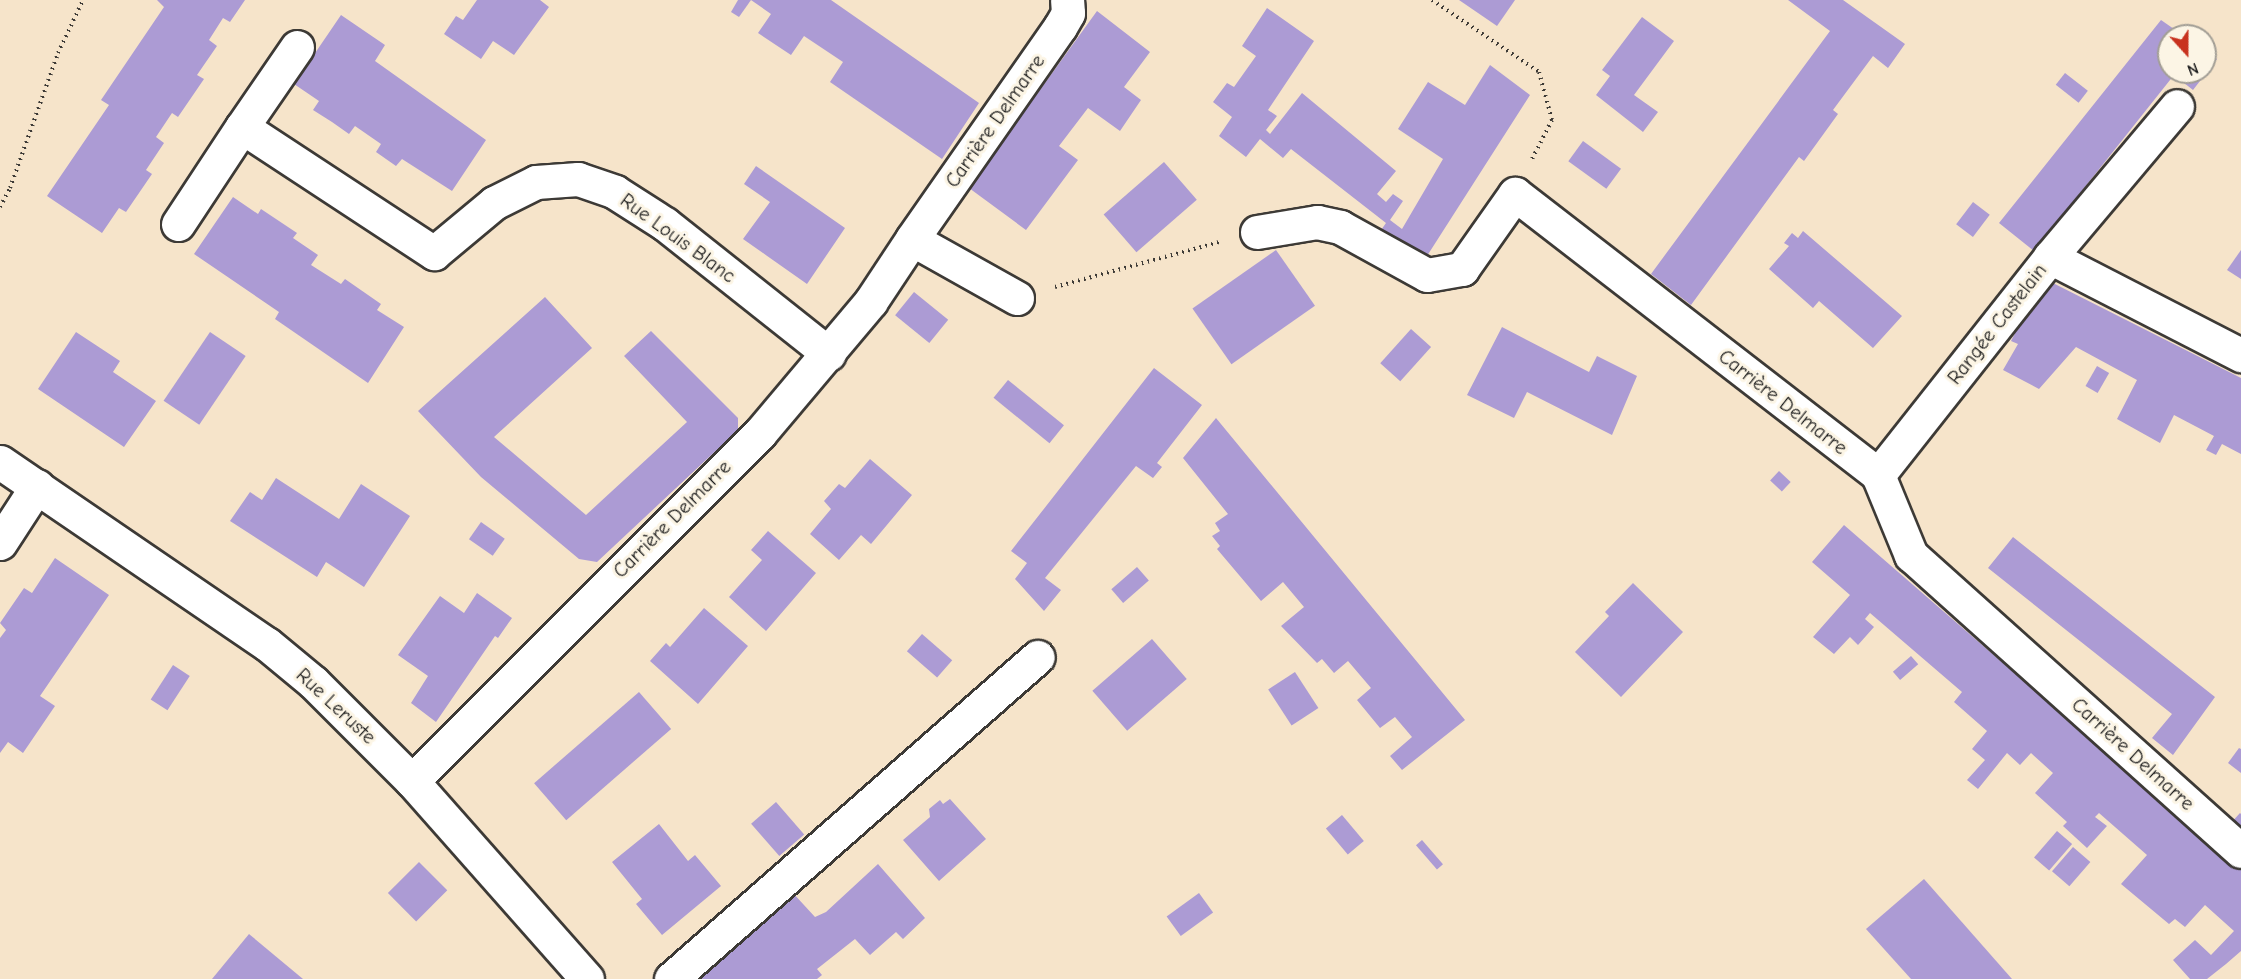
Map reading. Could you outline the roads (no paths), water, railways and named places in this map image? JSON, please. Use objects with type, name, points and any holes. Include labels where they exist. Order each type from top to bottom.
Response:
[{"type":"street","name":"Carrière Delmarre","points":[[412,782],[760,432],[829,354],[872,301],[912,239],[1060,27],[1068,13],[1067,0]]},
{"type":"street","points":[[178,224],[297,47]]},
{"type":"street","points":[[2050,256],[2177,106]]},
{"type":"street","name":"Rue Louis Blanc","points":[[242,127],[434,253],[494,203],[536,182],[578,179],[615,192],[665,224],[829,354]]},
{"type":"street","name":"Carrière Delmarre","points":[[1257,232],[1317,222],[1340,227],[1427,275],[1462,269],[1515,194],[1878,475],[1911,555],[2241,851]]},
{"type":"street","points":[[912,239],[1017,298]]},
{"type":"street","name":"Rangée Castelain","points":[[1878,475],[2050,256],[2241,355]]},
{"type":"street","name":"Rue Leruste","points":[[0,462],[267,644],[360,726],[587,979]]},
{"type":"street","points":[[0,543],[37,486]]},
{"type":"street","points":[[671,979],[1038,657]]}]
